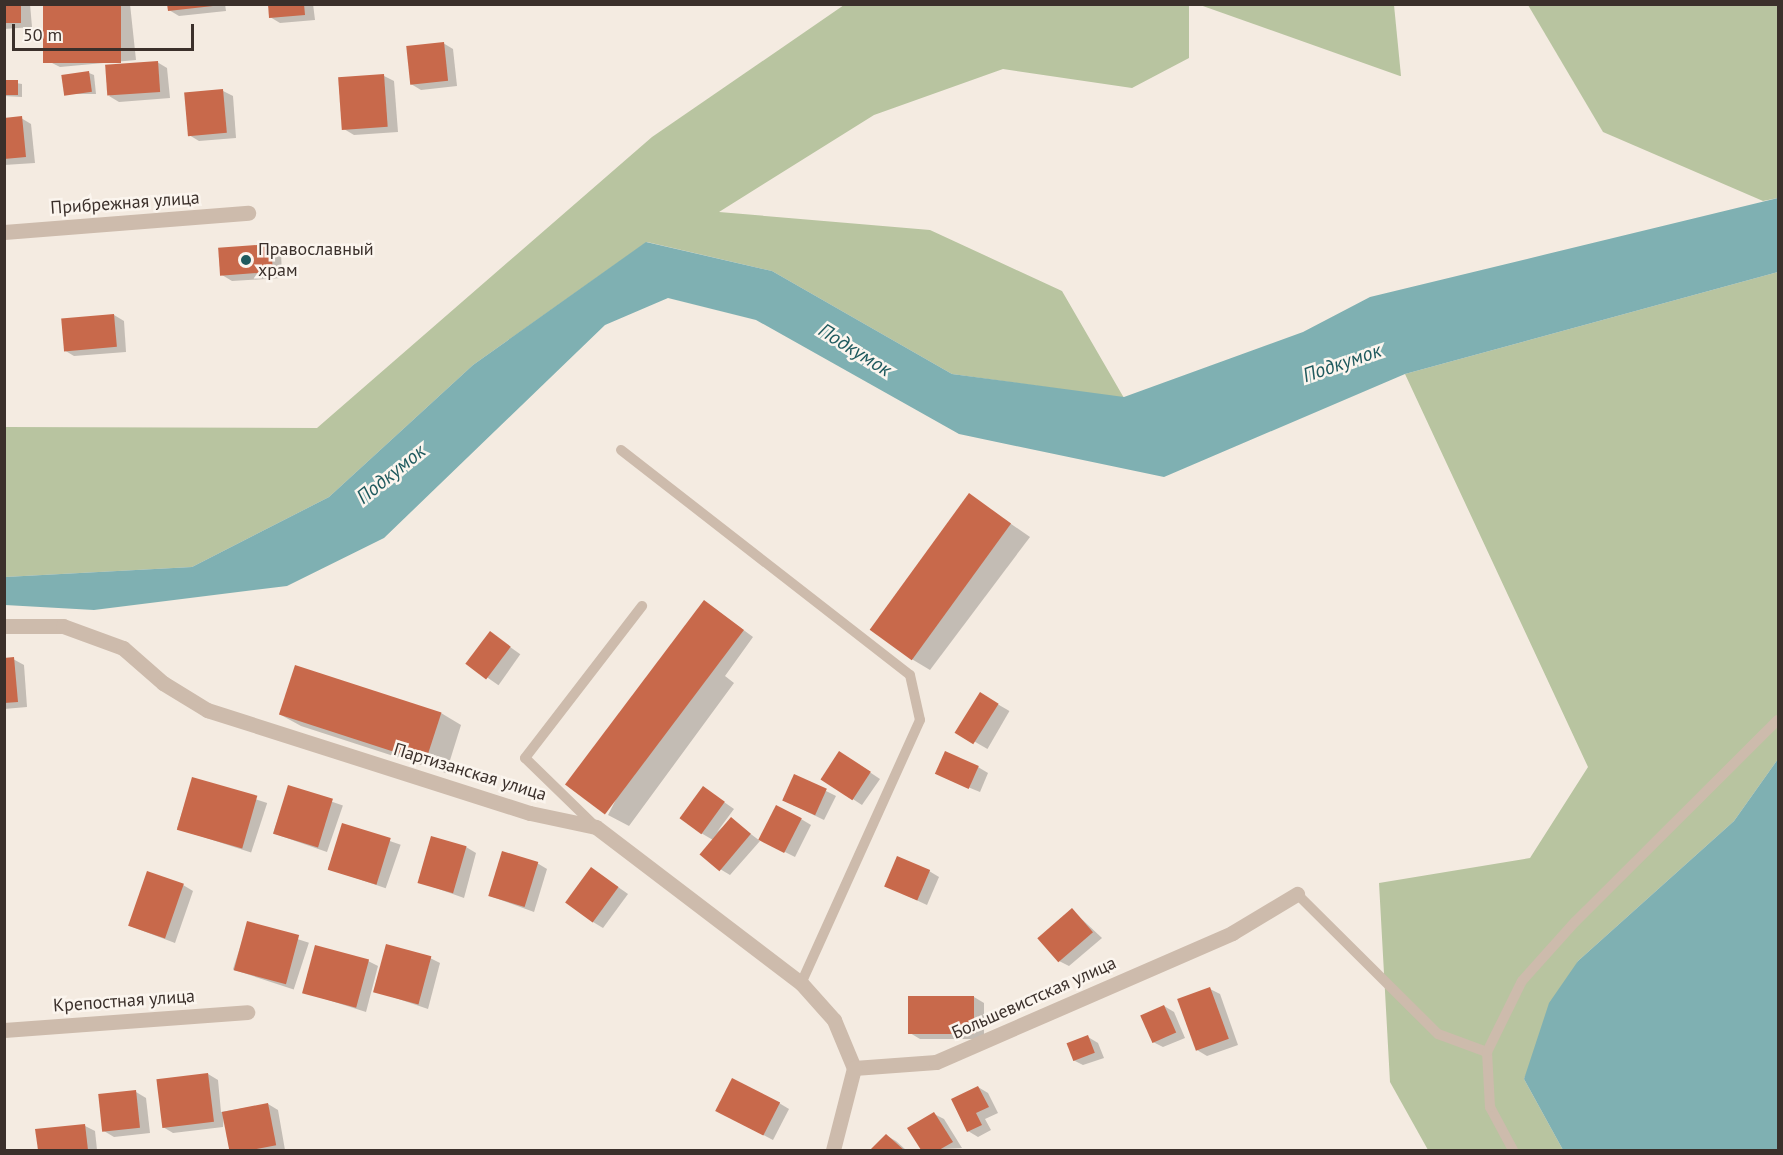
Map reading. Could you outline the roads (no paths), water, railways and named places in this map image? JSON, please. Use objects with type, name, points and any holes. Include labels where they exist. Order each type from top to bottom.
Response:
[{"type":"street","name":"Прибрежная улица","points":[[4,232],[248,213]]},
{"type":"street","name":"Партизанская улица","points":[[4,626],[63,626],[123,648],[163,683],[207,710],[530,813],[596,827],[801,983],[834,1020],[854,1068]]},
{"type":"street","name":"Большевистская улица","points":[[854,1068],[936,1062],[1232,933],[1297,894]]},
{"type":"street","name":"Крепостная улица","points":[[4,1030],[247,1012]]},
{"type":"street","points":[[833,1150],[854,1068]]},
{"type":"lane","points":[[621,450],[910,675],[920,720],[801,983]]},
{"type":"lane","points":[[596,827],[525,759],[642,606]]},
{"type":"lane","points":[[1513,1150],[1490,1107],[1487,1052],[1522,981],[1575,922],[1779,720]]},
{"type":"lane","points":[[1297,894],[1438,1034],[1487,1052]]},
{"type":"water","name":"Подкумок","points":[[1778,198],[1778,272],[1405,374],[1164,477],[959,434],[756,320],[668,298],[605,325],[384,538],[287,586],[94,610],[5,605],[5,577],[192,567],[329,497],[473,365],[646,242],[772,271],[952,374],[1124,397],[1303,332],[1370,297]]},
{"type":"water","points":[[1778,759],[1778,1150],[1563,1150],[1524,1079],[1549,1003],[1578,961],[1734,821]]},
{"type":"place","name":"Православный храм","points":[[246,260]]}]
